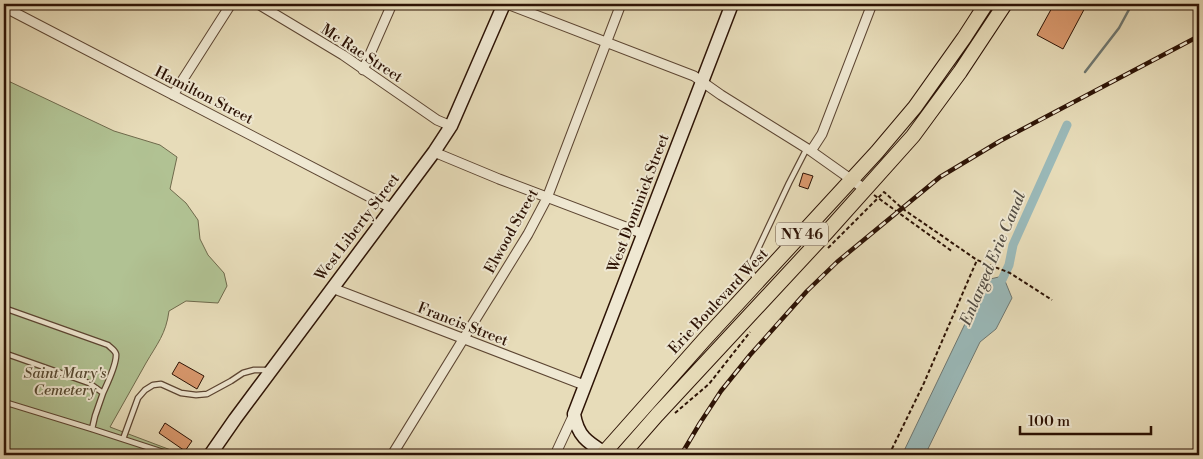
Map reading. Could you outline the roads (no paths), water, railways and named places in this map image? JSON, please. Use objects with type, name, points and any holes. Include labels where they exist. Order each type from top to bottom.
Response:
[{"type":"main road","name":"Erie Boulevard West","points":[[605,454],[704,340],[877,152],[915,107],[986,4]]},
{"type":"main road","name":"NY 46","points":[[622,455],[866,190],[913,136],[960,72],[1005,4]]},
{"type":"street","points":[[173,95],[231,4]]},
{"type":"street","name":"Mc Rae Street","points":[[258,4],[343,55],[437,120],[451,126]]},
{"type":"street","points":[[363,70],[392,4]]},
{"type":"street","points":[[505,4],[694,76],[721,95],[809,149],[866,190]]},
{"type":"street","name":"West Liberty Street","points":[[210,455],[234,419],[434,152],[451,126],[505,4]]},
{"type":"street","name":"Elwood Street","points":[[392,455],[528,234],[547,198],[621,4]]},
{"type":"street","name":"West Dominick Street","points":[[555,455],[574,414],[603,341],[732,4]]},
{"type":"street","points":[[809,149],[822,134],[872,4]]},
{"type":"street","name":"Hamilton Street","points":[[4,6],[391,208]]},
{"type":"street","points":[[434,152],[547,198],[644,234]]},
{"type":"street","name":"Francis Street","points":[[332,288],[584,385]]},
{"type":"street","points":[[574,414],[575,424],[580,434],[586,441],[605,454]]},
{"type":"lane","points":[[758,282],[749,268],[789,183],[809,149]]},
{"type":"lane","points":[[4,308],[108,345],[114,350],[116,354],[114,363],[92,429]]},
{"type":"lane","points":[[4,353],[89,383],[103,393]]},
{"type":"lane","points":[[123,439],[138,398],[153,385],[161,384],[181,393],[207,394],[244,372],[271,370]]},
{"type":"lane","points":[[4,402],[172,455]]},
{"type":"water","points":[[1003,276],[1012,298],[996,329],[980,342],[925,455],[902,455],[986,280]]},
{"type":"waterway","name":"Enlarged Erie Canal","points":[[1085,72],[1119,28],[1132,4]]},
{"type":"waterway","name":"Enlarged Erie Canal","points":[[999,286],[1009,265],[1013,245],[1067,125]]},
{"type":"railway","points":[[681,455],[721,391],[807,291],[837,262],[940,177],[1000,141],[1199,36]]},
{"type":"park label","name":"Saint Mary's Cemetery","points":[[65,382]]}]
